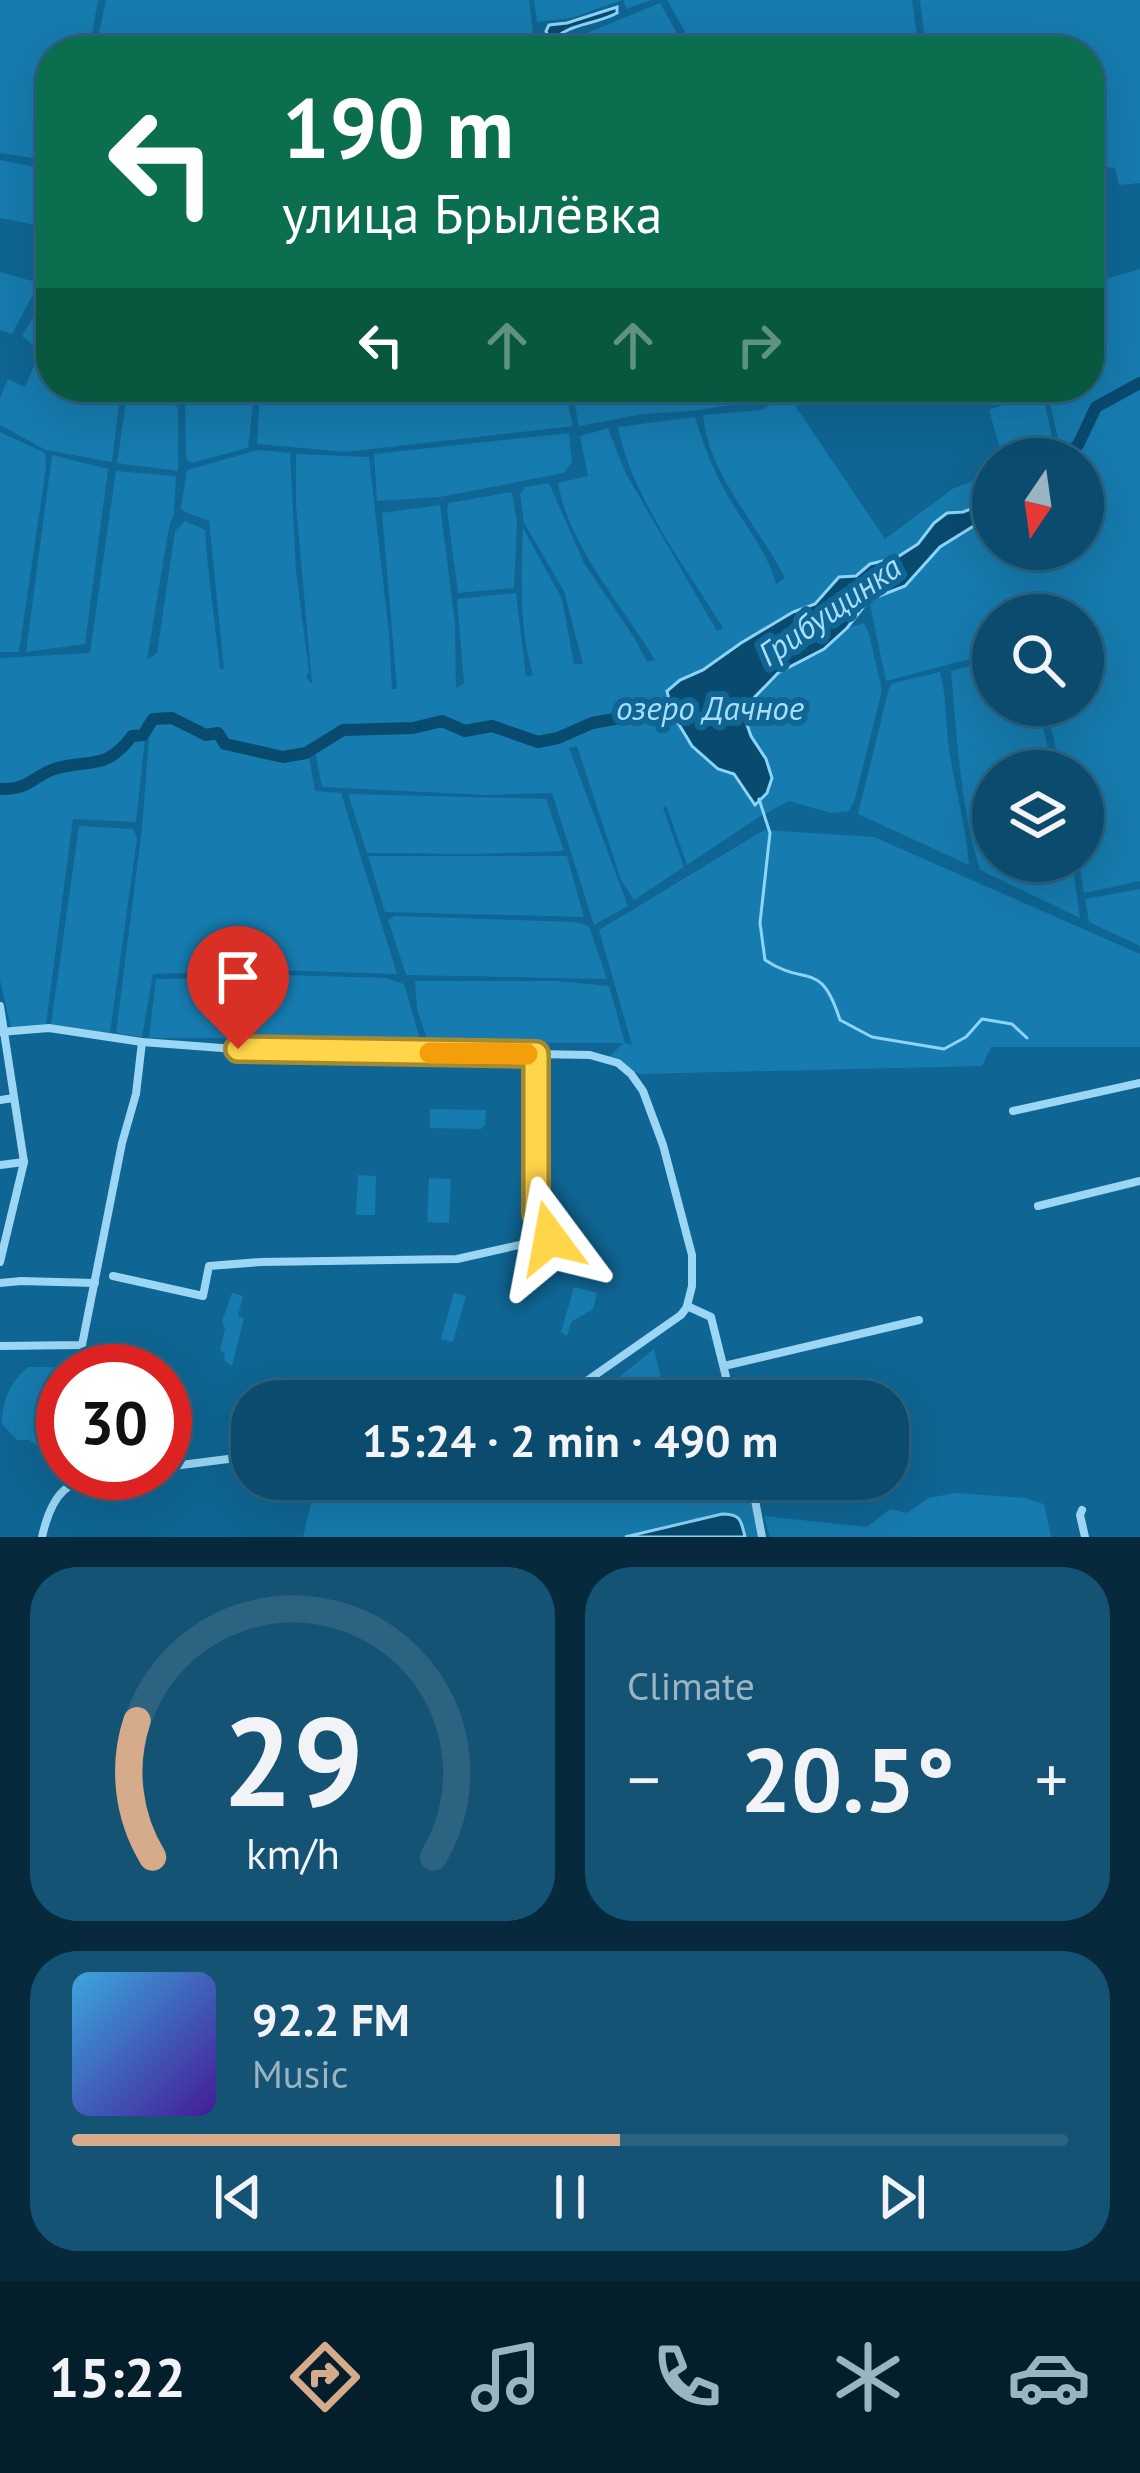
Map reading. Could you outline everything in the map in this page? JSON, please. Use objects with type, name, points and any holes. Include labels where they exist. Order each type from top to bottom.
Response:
[{"type":"street","points":[[0,1006],[24,1162],[0,1262]]},
{"type":"street","points":[[2,1032],[49,1028],[235,1049],[536,1054],[605,1058],[625,1068],[643,1091],[663,1145],[692,1255],[692,1286],[681,1315],[588,1380]]},
{"type":"street","points":[[0,1346],[82,1345],[136,1094],[142,1042]]},
{"type":"street","points":[[113,1276],[203,1296],[209,1266],[457,1259],[550,1238],[536,1214],[536,1054]]},
{"type":"street","points":[[1013,1112],[1140,1083]]},
{"type":"street","points":[[0,1100],[14,1098]]},
{"type":"street","points":[[0,1165],[24,1162]]},
{"type":"street","points":[[1038,1206],[1140,1181]]},
{"type":"street","points":[[0,1283],[94,1283]]},
{"type":"street","points":[[687,1306],[711,1317],[727,1380]]},
{"type":"street","points":[[724,1366],[919,1320]]},
{"type":"street","points":[[192,1464],[231,1459]]},
{"type":"street","points":[[42,1537],[54,1500]]},
{"type":"street","points":[[755,1500],[763,1537]]},
{"type":"street","points":[[1082,1510],[1084,1537]]},
{"type":"shaded area","points":[[0,0],[98,0],[92,36],[36,36],[36,159],[0,153]]},
{"type":"shaded area","points":[[106,0],[529,0],[533,36],[98,36]]},
{"type":"shaded area","points":[[534,0],[623,0],[571,18],[537,22]]},
{"type":"shaded area","points":[[623,0],[651,0],[626,9]]},
{"type":"shaded area","points":[[667,0],[912,0],[917,36],[687,36]]},
{"type":"shaded area","points":[[920,0],[1140,0],[1140,183],[1119,185],[1115,168],[1104,167],[1104,36],[924,36]]},
{"type":"shaded area","points":[[660,3],[679,36],[577,36]]},
{"type":"shaded area","points":[[0,160],[36,167],[36,225],[0,218]]},
{"type":"shaded area","points":[[1140,269],[1140,881],[1084,893],[1082,882],[1104,882],[1104,750],[1056,750],[1051,726],[1104,726],[1104,594],[972,594],[972,658],[886,681],[869,600],[905,586],[940,547],[972,527],[972,570],[1104,570],[1104,438],[1058,438],[1050,402],[1104,402],[1104,280]]},
{"type":"shaded area","points":[[0,272],[36,282],[12,334],[0,330]]},
{"type":"shaded area","points":[[36,312],[36,347],[22,336]]},
{"type":"shaded area","points":[[36,361],[36,402],[119,402],[112,462],[46,450],[0,425],[0,398],[8,379],[25,387]]},
{"type":"shaded area","points":[[126,402],[172,402],[178,408],[178,471],[117,463]]},
{"type":"shaded area","points":[[185,402],[253,402],[248,448],[191,463],[186,458]]},
{"type":"shaded area","points":[[259,402],[567,402],[573,426],[346,452],[257,444]]},
{"type":"shaded area","points":[[574,402],[751,402],[643,414],[579,426]]},
{"type":"shaded area","points":[[793,402],[885,539],[954,488],[972,482],[972,509],[947,514],[918,544],[896,558],[870,564],[856,576],[839,577],[815,604],[793,612],[680,680],[718,769],[734,774],[754,804],[766,759],[745,719],[748,704],[778,673],[824,649],[847,628],[864,623],[882,690],[849,811],[831,813],[789,801],[687,865],[666,805],[663,808],[684,867],[634,900],[621,880],[577,746],[569,748],[628,906],[594,925],[552,793],[485,795],[322,787],[314,746],[307,745],[315,791],[341,793],[397,974],[270,970],[153,974],[142,1037],[116,1033],[149,736],[136,822],[73,819],[46,1024],[11,1028],[0,980],[0,658],[90,653],[116,471],[176,476],[174,513],[147,660],[157,653],[175,531],[185,521],[205,530],[220,669],[224,669],[209,521],[181,508],[187,470],[258,450],[290,453],[306,677],[312,684],[296,454],[369,457],[392,689],[397,689],[382,513],[440,505],[455,624],[456,688],[464,684],[457,599],[516,593],[526,676],[533,675],[523,621],[523,528],[562,599],[574,664],[583,664],[564,591],[524,523],[520,494],[525,487],[549,483],[584,563],[647,662],[655,660],[585,553],[564,507],[558,483],[588,476],[580,436],[608,428],[625,472],[717,631],[723,628],[647,505],[618,427],[695,417],[718,479],[762,550],[776,584],[785,578],[725,480],[703,415]]},
{"type":"shaded area","points":[[1002,402],[1044,402],[1052,437],[997,438],[989,410]]},
{"type":"shaded area","points":[[0,432],[45,453],[19,652],[0,652]]},
{"type":"shaded area","points":[[569,433],[572,462],[564,473],[440,497],[377,501],[374,454]]},
{"type":"shaded area","points":[[52,455],[108,469],[85,644],[26,652]]},
{"type":"shaded area","points":[[512,492],[517,523],[514,588],[458,593],[449,503]]},
{"type":"shaded area","points":[[972,666],[972,726],[1043,726],[1048,750],[972,750],[972,840],[964,796],[951,671]]},
{"type":"shaded area","points":[[940,672],[969,865],[858,814],[889,688]]},
{"type":"shaded area","points":[[348,794],[546,799],[564,851],[367,853]]},
{"type":"shaded area","points":[[79,826],[133,829],[137,838],[110,1033],[51,1024]]},
{"type":"shaded area","points":[[764,830],[874,837],[1140,954],[1140,1047],[991,1047],[982,1066],[640,1074],[607,1059],[623,1043],[428,1042],[417,1009],[415,981],[557,981],[609,986],[625,1043],[632,1045],[599,930]]},
{"type":"shaded area","points":[[368,856],[567,856],[584,917],[385,912]]},
{"type":"shaded area","points":[[1005,882],[1075,882],[1080,918]]},
{"type":"shaded area","points":[[1140,889],[1140,946],[1089,922],[1085,899]]},
{"type":"shaded area","points":[[395,916],[589,926],[607,979],[406,975],[388,920]]},
{"type":"shaded area","points":[[231,978],[234,1038],[149,1038],[156,979]]},
{"type":"shaded area","points":[[237,978],[386,978],[404,984],[421,1042],[244,1039],[236,1011]]},
{"type":"shaded area","points":[[430,1109],[486,1110],[485,1125],[481,1129],[430,1128]]},
{"type":"shaded area","points":[[358,1175],[376,1176],[375,1215],[356,1215]]},
{"type":"shaded area","points":[[429,1178],[451,1179],[449,1223],[427,1222]]},
{"type":"shaded area","points":[[574,1287],[597,1293],[593,1309],[571,1322],[567,1336],[561,1332]]},
{"type":"shaded area","points":[[232,1293],[243,1296],[238,1316],[244,1318],[232,1366],[220,1350],[222,1321]]},
{"type":"shaded area","points":[[454,1293],[466,1296],[453,1342],[441,1339]]},
{"type":"shaded area","points":[[654,1349],[661,1380],[615,1380]]},
{"type":"shaded area","points":[[28,1367],[36,1367],[36,1445],[17,1440],[2,1424],[8,1392]]},
{"type":"shaded area","points":[[956,1493],[1044,1504],[1051,1537],[770,1537],[764,1516],[867,1527],[890,1509],[907,1513],[928,1498]]},
{"type":"shaded area","points":[[312,1500],[754,1500],[760,1537],[303,1537]]},
{"type":"water","points":[[617,7],[617,13],[548,36],[549,25]]},
{"type":"water","name":"озеро Дачное","points":[[972,508],[972,527],[940,547],[905,586],[869,600],[824,649],[778,673],[748,704],[745,719],[772,778],[767,793],[755,805],[734,774],[718,769],[692,746],[672,713],[667,691],[793,612],[815,604],[839,577],[856,576],[870,564],[896,558],[918,544],[947,513]]},
{"type":"water","points":[[722,1514],[739,1519],[745,1537],[625,1537]]},
{"type":"waterway","name":"Грибущинка","points":[[1081,438],[1096,407],[1140,383]]},
{"type":"waterway","name":"Грибущинка","points":[[0,789],[24,785],[54,769],[105,759],[132,736],[143,735],[153,719],[172,718],[206,735],[218,733],[225,744],[283,757],[306,753],[343,730],[413,728],[442,721],[465,731],[492,726],[538,742],[592,723],[663,711],[686,713]]},
{"type":"waterway","points":[[759,799],[770,833],[760,923],[765,960],[819,981],[840,1020],[872,1037],[944,1049],[966,1037],[982,1019],[1012,1024],[1027,1038]]},
{"type":"slow traffic","points":[[430,1053],[527,1054]]},
{"type":"route","points":[[238,1049],[536,1054],[536,1214],[550,1238]]}]
